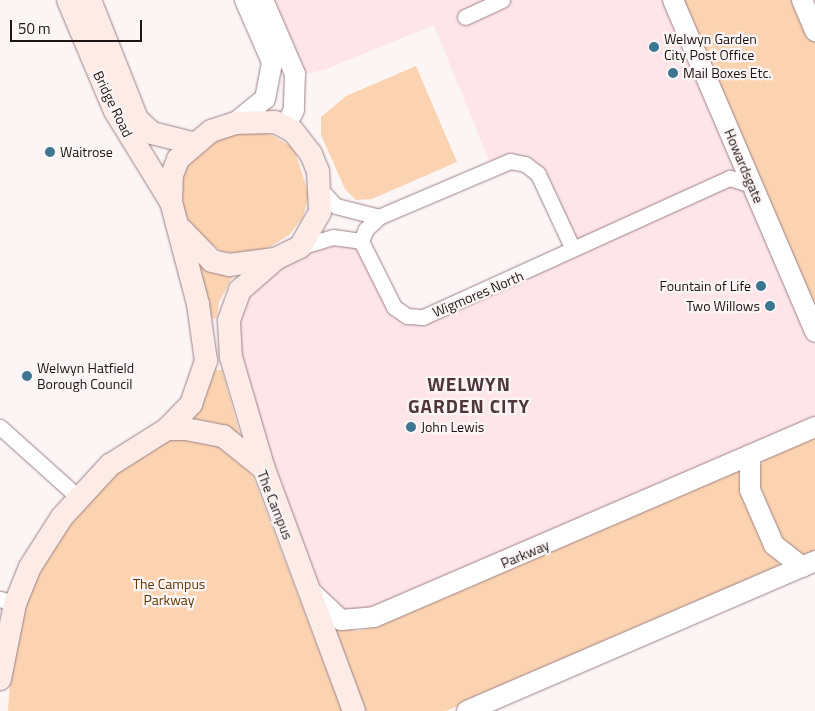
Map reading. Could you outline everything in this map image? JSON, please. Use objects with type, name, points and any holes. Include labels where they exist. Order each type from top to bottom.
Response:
[{"type":"main road","name":"Bridge Road","points":[[68,0],[114,111],[171,202]]},
{"type":"main road","name":"Bridge Road","points":[[90,0],[137,119],[152,133],[192,143]]},
{"type":"main road","points":[[0,679],[7,602],[43,543],[78,496],[125,454],[167,429],[190,404],[206,361],[180,226],[171,202],[172,175],[178,158],[192,143],[235,123],[275,122],[285,127],[311,154],[320,189],[320,212],[300,247],[277,258],[240,290],[229,321],[235,377],[264,469]]},
{"type":"main road","points":[[180,226],[190,243],[212,260],[229,265],[277,258]]},
{"type":"main road","name":"The Campus","points":[[167,429],[223,436],[264,469],[354,711]]},
{"type":"street","points":[[235,123],[264,99],[272,62],[245,0]]},
{"type":"street","points":[[263,0],[295,74],[294,110],[285,127]]},
{"type":"street","points":[[464,17],[502,0]]},
{"type":"street","name":"Howardsgate","points":[[673,0],[815,332]]},
{"type":"street","points":[[802,0],[815,30]]},
{"type":"street","points":[[300,247],[333,237],[361,241],[366,229],[380,217],[510,162],[525,164],[538,174],[572,247]]},
{"type":"street","name":"Wigmores North","points":[[361,241],[394,307],[407,316],[423,318],[543,266],[572,247],[730,178],[752,185]]},
{"type":"street","points":[[320,189],[336,206],[380,217]]},
{"type":"street","points":[[0,427],[78,496]]},
{"type":"street","name":"Parkway","points":[[307,588],[341,620],[374,617],[815,427]]},
{"type":"street","points":[[750,455],[750,490],[774,545],[808,564]]},
{"type":"street","points":[[467,711],[808,564]]},
{"type":"shaded area","points":[[270,0],[673,0],[815,332],[815,427],[361,620],[307,588],[235,377],[240,290],[277,258],[348,237],[407,316],[572,247],[525,163],[492,168],[434,25],[324,70],[303,74]]},
{"type":"green space","points":[[679,0],[797,0],[803,13],[815,41],[815,313]]},
{"type":"green space","points":[[416,66],[457,162],[372,199],[356,200],[345,189],[321,135],[321,117],[346,96]]},
{"type":"green space","points":[[244,130],[270,134],[294,148],[309,195],[303,217],[289,235],[262,252],[241,254],[221,251],[192,230],[181,204],[178,179],[188,161],[209,141]]},
{"type":"green space","points":[[201,265],[233,276],[219,302],[217,318],[209,320],[197,267]]},
{"type":"green space","points":[[213,370],[222,370],[240,435],[221,424],[193,419]]},
{"type":"green space","points":[[815,435],[815,552],[805,555],[787,549],[756,488],[758,467],[766,458]]},
{"type":"green space","name":"The Campus Parkway","points":[[189,437],[217,445],[244,464],[253,477],[342,711],[8,711],[12,651],[36,574],[84,504],[130,461],[173,439]]},
{"type":"green space","points":[[739,469],[780,567],[446,711],[366,711],[334,625],[358,631],[371,628]]},
{"type":"place","name":"Welwyn Garden City Post Office","points":[[654,47]]},
{"type":"place","name":"Mail Boxes Etc.","points":[[673,73]]},
{"type":"place","name":"Waitrose","points":[[50,152]]},
{"type":"place","name":"Fountain of Life","points":[[761,286]]},
{"type":"place","name":"Two Willows","points":[[770,306]]},
{"type":"place","name":"Welwyn Hatfield Borough Council","points":[[27,376]]},
{"type":"place","name":"John Lewis","points":[[411,427]]},
{"type":"district","name":"WELWYN GARDEN CITY","points":[[469,395]]}]
